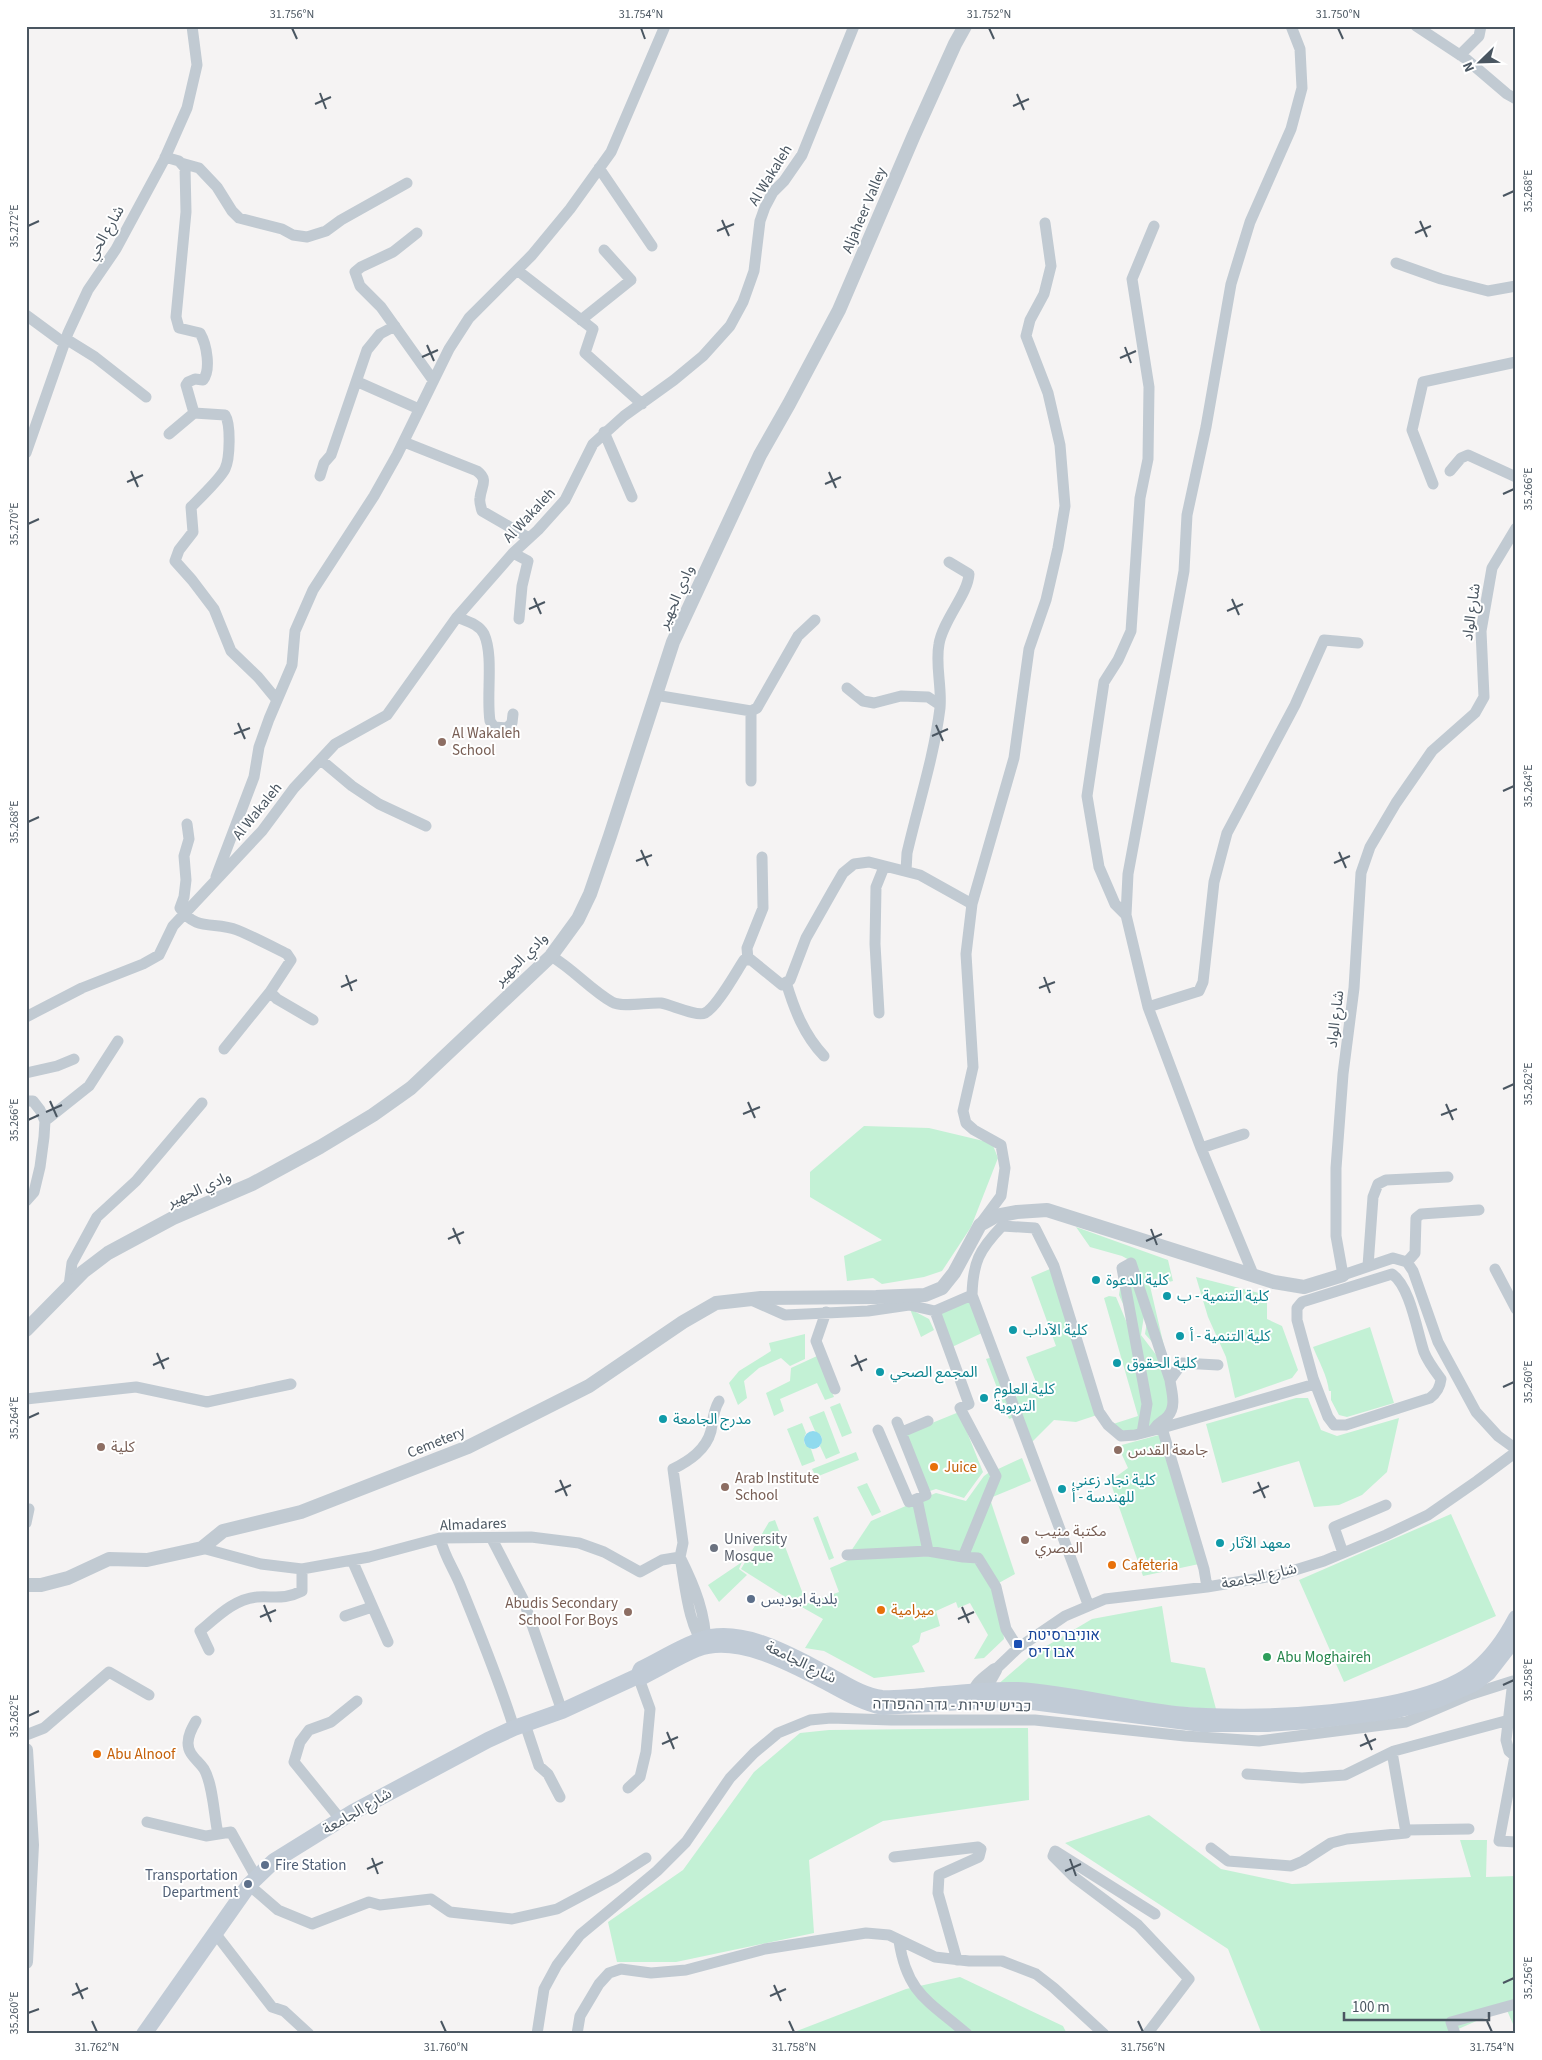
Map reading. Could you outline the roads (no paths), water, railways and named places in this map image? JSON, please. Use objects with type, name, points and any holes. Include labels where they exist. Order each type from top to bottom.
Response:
[{"type":"main road","points":[[976,1694],[1018,1690],[1059,1694],[1175,1714],[1268,1715],[1372,1707],[1433,1692],[1451,1685],[1475,1671],[1490,1656],[1516,1618]]},
{"type":"main road","name":"شارع الجامعة","points":[[144,2034],[252,1881],[274,1861],[427,1771],[520,1726],[562,1711],[638,1676],[641,1669],[704,1642],[720,1636],[747,1639],[773,1646],[864,1693],[882,1698],[976,1694]]},
{"type":"main road","points":[[976,1694],[1202,1724],[1267,1724],[1352,1716],[1392,1711],[1437,1700],[1472,1684],[1497,1663],[1516,1637]]},
{"type":"street","name":"شارع الحي","points":[[26,453],[65,341],[88,290],[116,249],[165,157],[186,108],[197,65],[192,26]]},
{"type":"street","points":[[213,883],[254,777],[259,747],[292,665],[295,630],[313,590],[374,496],[404,442],[433,380],[468,318],[532,255],[570,209],[610,152],[665,26]]},
{"type":"street","name":"Al Wakaleh","points":[[26,1017],[82,988],[143,964],[159,955],[173,926],[262,831],[294,788],[335,744],[387,715],[458,617],[514,553],[565,500],[593,444],[604,432],[703,356],[730,326],[743,302],[754,271],[760,221],[765,208],[773,192],[784,181],[802,155],[854,26]]},
{"type":"street","name":"Aljaheer Valley","points":[[789,404],[838,310],[918,126],[955,44],[966,26]]},
{"type":"street","points":[[1253,1274],[1201,1148],[1148,1007],[1126,915],[1128,874],[1184,571],[1188,515],[1206,427],[1231,284],[1250,222],[1292,129],[1302,88],[1300,49],[1291,26]]},
{"type":"street","points":[[1416,26],[1460,55],[1516,99]]},
{"type":"street","points":[[1460,55],[1479,36],[1481,26]]},
{"type":"street","points":[[165,157],[179,161],[185,168],[186,212],[176,317],[179,328],[200,333],[204,340],[208,367],[207,375],[203,380],[195,379],[188,382],[186,386],[194,413]]},
{"type":"street","points":[[181,164],[199,168],[217,187],[232,211],[239,218],[282,229],[293,235],[307,237],[326,231],[341,220],[407,183]]},
{"type":"street","points":[[599,168],[652,246]]},
{"type":"street","points":[[980,1225],[1001,1196],[1005,1168],[1002,1145],[974,1130],[966,1123],[963,1111],[973,1067],[966,954],[972,904],[1014,758],[1029,649],[1046,600],[1065,506],[1060,445],[1050,402],[1026,336],[1030,320],[1044,294],[1051,266],[1045,223]]},
{"type":"street","points":[[1126,915],[1114,904],[1099,867],[1087,796],[1104,682],[1118,660],[1131,631],[1140,498],[1148,459],[1149,387],[1132,279],[1154,226]]},
{"type":"street","points":[[418,233],[392,252],[361,266],[355,272],[360,286],[395,326],[433,380]]},
{"type":"street","points":[[581,320],[631,280],[604,250]]},
{"type":"street","points":[[1396,263],[1441,279],[1488,291],[1516,286]]},
{"type":"street","points":[[517,270],[593,330],[585,353],[642,404]]},
{"type":"street","points":[[26,315],[65,341],[95,357],[146,397]]},
{"type":"street","points":[[320,476],[324,464],[331,455],[358,382],[367,350],[380,334],[395,326]]},
{"type":"street","points":[[1433,484],[1412,430],[1423,382],[1516,362]]},
{"type":"street","points":[[358,382],[419,409]]},
{"type":"street","name":"وادي الجهير","points":[[26,1330],[83,1272],[108,1253],[173,1218],[252,1184],[320,1147],[410,1088],[551,956],[578,919],[590,894],[673,642],[716,546],[760,455],[789,404]]},
{"type":"street","points":[[169,434],[194,413]]},
{"type":"street","points":[[194,413],[204,415],[218,413],[225,415],[228,420],[230,434],[225,468],[191,507],[193,532],[179,550],[175,561],[214,609],[231,651],[258,677],[277,700]]},
{"type":"street","points":[[604,432],[632,497]]},
{"type":"street","points":[[404,442],[477,470],[483,475],[485,483],[480,499],[482,511],[529,538]]},
{"type":"street","points":[[1450,471],[1460,458],[1468,455],[1516,477]]},
{"type":"street","name":"شارع الواد","points":[[1343,1275],[1336,1236],[1336,1168],[1343,1074],[1354,988],[1361,873],[1370,847],[1396,803],[1432,751],[1475,713],[1484,697],[1481,631],[1492,568],[1516,528]]},
{"type":"street","points":[[514,553],[528,561],[522,586],[519,619]]},
{"type":"street","points":[[906,871],[907,853],[937,732],[941,694],[938,670],[939,642],[951,613],[968,582],[969,574],[949,562]]},
{"type":"street","points":[[458,617],[474,624],[483,633],[487,652],[490,721],[494,727],[506,728],[512,723],[513,714]]},
{"type":"street","points":[[655,695],[751,711],[757,708],[798,636],[815,620]]},
{"type":"street","points":[[1148,1007],[1199,991],[1203,982],[1214,882],[1227,833],[1295,705],[1324,640],[1358,644]]},
{"type":"street","points":[[847,688],[863,701],[874,703],[901,696],[928,697],[940,705]]},
{"type":"street","points":[[750,782],[751,711]]},
{"type":"street","points":[[321,760],[352,786],[379,804],[426,826]]},
{"type":"street","points":[[187,824],[189,839],[184,856],[186,880],[184,898],[180,908],[184,914],[195,923],[235,929],[288,954],[291,960],[270,992],[224,1049]]},
{"type":"street","points":[[748,960],[747,948],[763,908],[762,857]]},
{"type":"street","points":[[551,956],[565,964],[613,1003],[660,1003],[676,1006],[698,1014],[705,1013],[713,1006],[744,960],[750,959],[782,984],[790,980],[806,938],[843,873],[854,864],[869,862],[920,875],[972,904]]},
{"type":"street","points":[[879,1013],[875,944],[876,887],[884,867]]},
{"type":"street","points":[[786,982],[802,1026],[811,1043],[824,1056]]},
{"type":"street","points":[[270,992],[276,999],[313,1020]]},
{"type":"street","points":[[45,1122],[89,1086],[118,1041]]},
{"type":"street","points":[[26,1073],[74,1060]]},
{"type":"street","points":[[26,1101],[33,1101],[40,1110],[45,1122],[40,1167],[34,1192],[26,1200]]},
{"type":"street","points":[[69,1286],[72,1263],[97,1217],[136,1181],[202,1103]]},
{"type":"street","points":[[1201,1148],[1244,1134]]},
{"type":"street","points":[[1368,1266],[1373,1197],[1378,1184],[1386,1180],[1448,1177]]},
{"type":"street","points":[[980,1225],[996,1216],[1017,1212],[1047,1210],[1274,1282],[1304,1287],[1393,1258],[1407,1262],[1438,1342],[1476,1412],[1498,1436],[1516,1451]]},
{"type":"street","points":[[1407,1262],[1415,1253],[1416,1218],[1421,1214],[1479,1210]]},
{"type":"street","name":"Cemetery","points":[[202,1548],[223,1531],[301,1512],[468,1447],[589,1386],[668,1332],[716,1303],[749,1299],[925,1295],[942,1288],[954,1273],[980,1225]]},
{"type":"street","points":[[1088,1604],[972,1295],[973,1272],[984,1245],[1002,1226],[1036,1228],[1054,1266],[1099,1412],[1108,1425],[1121,1436],[1158,1429],[1315,1384]]},
{"type":"street","points":[[1142,1433],[1147,1404],[1122,1268],[1131,1263],[1170,1380],[1173,1406],[1168,1416],[1158,1421],[1158,1429],[1204,1569],[1207,1587]]},
{"type":"street","points":[[1495,1269],[1516,1309]]},
{"type":"street","points":[[1392,1274],[1398,1278],[1406,1295],[1425,1354],[1441,1379],[1436,1393],[1430,1398],[1340,1426],[1334,1425],[1328,1417],[1315,1384],[1297,1320],[1298,1308],[1302,1302],[1392,1274]]},
{"type":"street","points":[[749,1299],[785,1315],[868,1310],[909,1305],[935,1311],[972,1295]]},
{"type":"street","points":[[935,1311],[969,1404],[960,1408],[996,1476],[963,1558]]},
{"type":"street","points":[[826,1312],[816,1341],[835,1389]]},
{"type":"street","points":[[1170,1380],[1182,1362],[1218,1365]]},
{"type":"street","points":[[26,1399],[136,1386],[207,1402],[291,1384]]},
{"type":"street","points":[[704,1642],[706,1627],[701,1608],[692,1580],[680,1557],[683,1543],[672,1469],[692,1458],[701,1448],[709,1436],[714,1408],[719,1401]]},
{"type":"street","points":[[878,1430],[909,1502],[926,1495],[899,1427],[928,1421]]},
{"type":"street","name":"شارع الجامعة","points":[[976,1694],[980,1682],[1018,1648],[1065,1616],[1088,1604],[1125,1595],[1207,1587],[1279,1575],[1343,1553],[1386,1535],[1428,1514],[1477,1481],[1516,1451]]},
{"type":"street","points":[[917,1499],[928,1551]]},
{"type":"street","points":[[1343,1553],[1334,1527],[1386,1505]]},
{"type":"street","points":[[26,1523],[29,1509]]},
{"type":"street","name":"Almadares","points":[[202,1548],[261,1564],[302,1568],[352,1560],[440,1538],[492,1539],[531,1537],[579,1543],[604,1552],[640,1572],[662,1560],[680,1557]]},
{"type":"street","points":[[440,1538],[444,1555],[460,1584],[500,1686],[539,1766],[548,1774],[560,1797]]},
{"type":"street","points":[[492,1539],[523,1599],[562,1711]]},
{"type":"street","points":[[26,1585],[41,1585],[68,1578],[109,1559],[147,1560],[202,1548]]},
{"type":"street","points":[[847,1555],[928,1551],[963,1558],[978,1558],[996,1587],[1006,1629],[1018,1648]]},
{"type":"street","points":[[352,1560],[388,1642]]},
{"type":"street","points":[[209,1650],[200,1630],[241,1600],[257,1597],[278,1598],[292,1596],[302,1591],[302,1568]]},
{"type":"street","points":[[345,1616],[372,1607]]},
{"type":"street","points":[[26,1735],[44,1728],[109,1672],[149,1695]]},
{"type":"street","points":[[628,1788],[640,1777],[646,1752],[650,1709],[638,1676]]},
{"type":"street","name":"כביש שירות - גדר ההפרדה","points":[[537,2034],[544,1989],[557,1965],[580,1935],[657,1870],[686,1842],[730,1778],[754,1753],[778,1733],[810,1720],[831,1718],[1035,1720],[1185,1736],[1260,1741],[1406,1722],[1469,1695],[1513,1682],[1509,1720]]},
{"type":"street","points":[[341,1820],[294,1762],[300,1742],[309,1730],[331,1722],[358,1701]]},
{"type":"street","points":[[1246,1774],[1302,1778],[1345,1775],[1392,1752],[1509,1720],[1506,1740],[1509,1751],[1516,1757],[1499,1841],[1516,1842]]},
{"type":"street","points":[[196,1721],[190,1733],[188,1744],[191,1754],[204,1769],[210,1785],[218,1834]]},
{"type":"street","points":[[26,1750],[32,1845],[27,1911],[26,1962]]},
{"type":"street","points":[[1211,1848],[1228,1861],[1291,1866],[1303,1861],[1332,1843],[1347,1839],[1406,1834],[1392,1752]]},
{"type":"street","points":[[147,1822],[206,1836],[231,1832],[252,1881],[278,1910],[312,1924],[369,1902],[380,1905],[430,1899],[450,1912],[512,1919],[557,1909],[615,1878],[646,1858]]},
{"type":"street","points":[[1406,1830],[1469,1829]]},
{"type":"street","points":[[894,1856],[978,1847],[981,1849],[979,1856],[940,1876],[938,1893],[957,1960]]},
{"type":"street","points":[[1147,2034],[1189,1979],[1138,1925],[1074,1877],[1053,1856],[1055,1851],[1155,1914]]},
{"type":"street","points":[[215,1933],[272,2007],[284,2011],[309,2034]]},
{"type":"street","points":[[577,2034],[580,2016],[599,1984],[610,1973],[622,1969],[651,1973],[686,1970],[766,1949],[866,1933],[889,1935],[935,1957],[957,1960],[1002,1961],[1036,1974],[1104,2034]]},
{"type":"street","points":[[899,1941],[908,1978],[917,1991],[967,2034]]},
{"type":"street","points":[[1454,2034],[1451,2022],[1516,2004]]},
{"type":"water","points":[[813,1431],[820,1433],[822,1440],[820,1447],[813,1449],[806,1447],[804,1440],[806,1433]]},
{"type":"place","name":"Al Wakaleh School","points":[[442,742]]},
{"type":"place","name":"كلية الدعوة","points":[[1096,1280]]},
{"type":"place","name":"كلية التنمية - ب","points":[[1167,1296]]},
{"type":"place","name":"كلية الآداب","points":[[1013,1330]]},
{"type":"place","name":"كلية التنمية - أ","points":[[1180,1336]]},
{"type":"place","name":"كلية الحقوق","points":[[1117,1363]]},
{"type":"place","name":"المجمع الصحي","points":[[880,1372]]},
{"type":"place","name":"كلية العلوم التربوية","points":[[984,1398]]},
{"type":"place","name":"مدرج الجامعة","points":[[663,1419]]},
{"type":"place","name":"كلية","points":[[101,1447]]},
{"type":"place","name":"جامعة القدس","points":[[1118,1450]]},
{"type":"place","name":"Juice","points":[[934,1467]]},
{"type":"place","name":"Arab Institute School","points":[[725,1487]]},
{"type":"place","name":"كلية نجاد زعني للهندسة - أ","points":[[1062,1489]]},
{"type":"place","name":"مكتبة منيب المصري","points":[[1025,1540]]},
{"type":"place","name":"معهد الآثار","points":[[1220,1543]]},
{"type":"place","name":"University Mosque","points":[[714,1548]]},
{"type":"place","name":"Cafeteria","points":[[1112,1565]]},
{"type":"place","name":"بلدية ابوديس","points":[[751,1599]]},
{"type":"place","name":"ميرامية","points":[[881,1610]]},
{"type":"place","name":"Abudis Secondary School For Boys","points":[[628,1612]]},
{"type":"place","name":"אוניברסיטת אבו דיס","points":[[1018,1644]]},
{"type":"place","name":"Abu Moghaireh","points":[[1267,1657]]},
{"type":"place","name":"Abu Alnoof","points":[[97,1754]]},
{"type":"place","name":"Fire Station","points":[[265,1865]]},
{"type":"place","name":"Transportation Department","points":[[248,1884]]}]
